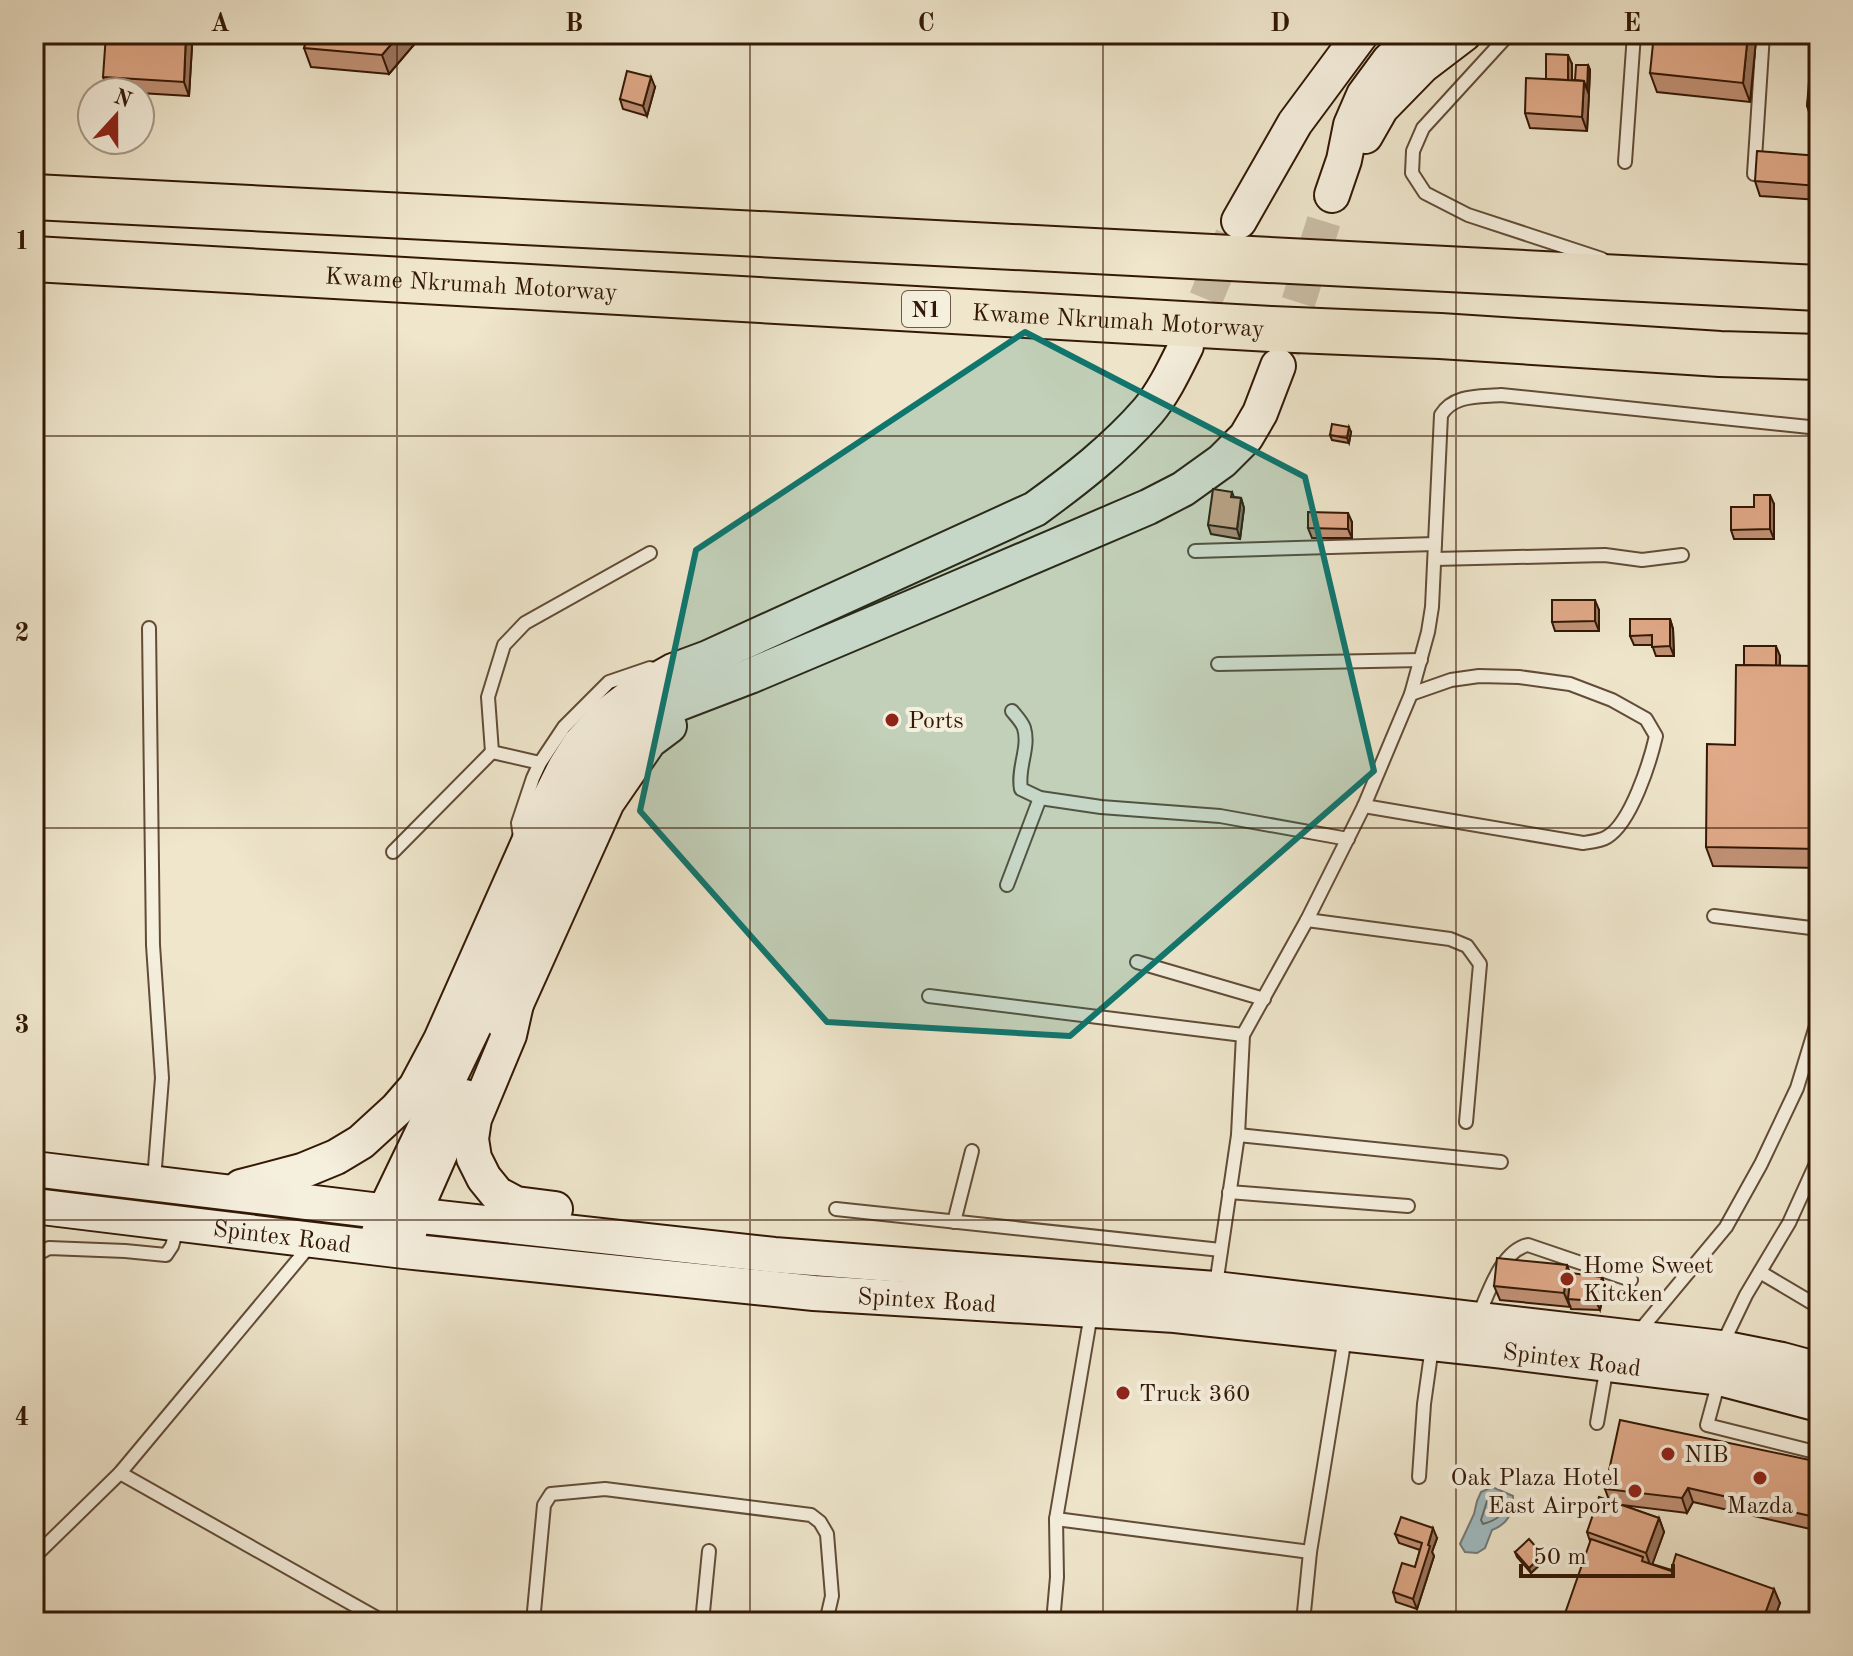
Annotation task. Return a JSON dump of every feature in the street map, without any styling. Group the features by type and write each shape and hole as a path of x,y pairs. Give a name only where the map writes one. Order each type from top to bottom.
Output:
{"highway":[{"path":"34,197 1819,288"},
{"name":"Kwame Nkrumah Motorway","path":"34,259 1819,357"},
{"path":"1321,332 1356,344 1444,359 1615,372 1694,374 1819,386"}],"main road":[{"path":"1239,221 1295,123 1361,34"},
{"path":"1332,195 1344,160 1351,125 1364,95 1389,61 1418,34"},
{"path":"1344,160 1365,137 1381,108 1422,66 1464,34"},
{"path":"225,1191 302,1171 336,1157 361,1142 416,1087 441,1040 565,768 580,744 607,715 641,689 673,671 708,658 1035,509 1107,452 1149,409 1186,346"},
{"path":"390,1250 399,1213 496,980 572,810 588,779 611,750 637,727 677,704 862,629 1148,507 1183,489 1222,461 1246,437 1260,413 1278,366"},
{"path":"809,612 862,629"},
{"path":"713,691 649,741 607,802 516,1004 509,1035 474,1119 471,1139 474,1158 497,1194 516,1204 869,1247 958,1269"},
{"path":"399,1213 496,1029 516,1004"},
{"name":"Spintex Road","path":"34,1169 774,1255 1215,1289 1634,1337 1720,1363 1819,1404"},
{"name":"Spintex Road","path":"34,1206 390,1250 814,1293 1175,1315 1608,1363 1782,1360 1819,1370"}],"lane":[{"path":"1509,34 1423,128 1413,151 1412,173 1425,193 1468,215 1614,262"},
{"path":"1625,162 1634,34"},
{"path":"1754,174 1763,34"},
{"path":"1629,267 1674,281"},
{"path":"1215,1289 1238,1135 1243,1035 1307,920 1364,806 1411,694 1421,660 1432,607 1441,415 1446,406 1458,399 1501,395 1819,428"},
{"path":"1195,551 1435,544"},
{"path":"393,852 492,752 488,697 504,645 525,623 650,553"},
{"path":"1435,559 1605,555 1642,560 1682,555"},
{"path":"149,628 153,945 162,1078 154,1183"},
{"path":"1218,664 1421,660"},
{"path":"522,858 518,823 540,763 564,727 609,682 648,668 673,671"},
{"path":"1364,806 1583,843 1606,839 1621,824 1651,756 1656,736 1646,719 1612,700 1570,684 1519,677 1479,676 1451,680 1411,694"},
{"path":"1012,711 1024,726 1025,744 1019,778 1021,789 1040,798 1101,807 1220,816 1348,839"},
{"path":"492,752 540,763"},
{"path":"1007,885 1040,798"},
{"path":"1714,916 1819,929"},
{"path":"1307,920 1450,939 1467,946 1480,964 1466,1122"},
{"path":"1137,962 1264,999"},
{"path":"929,996 1243,1035"},
{"path":"1634,1337 1726,1227 1761,1164 1797,1088 1819,1016"},
{"path":"1238,1135 1501,1162"},
{"path":"954,1222 972,1151"},
{"path":"1819,1157 1789,1223 1746,1295 1720,1363 1707,1425 1819,1453"},
{"path":"1229,1192 1408,1206"},
{"path":"836,1209 1221,1250"},
{"path":"34,1256 49,1248 166,1255 178,1225"},
{"path":"34,1557 120,1473 314,1241"},
{"path":"1477,1319 1502,1265 1515,1250 1528,1245 1631,1280"},
{"path":"1760,1272 1819,1307"},
{"path":"1056,1621 1056,1519 1091,1310"},
{"path":"1303,1622 1310,1552 1346,1334"},
{"path":"1419,1477 1424,1404 1433,1344"},
{"path":"1597,1423 1608,1363"},
{"path":"120,1473 384,1622"},
{"path":"533,1622 544,1505 551,1494 605,1489 811,1515 827,1534 832,1596 826,1622"},
{"path":"1056,1519 1310,1552"},
{"path":"702,1622 709,1551"}],"highlighted area":[{"path":"1025,332 1305,477 1374,771 1070,1036 827,1022 640,811 696,550"}],"water":[{"path":"1492,1487 1513,1496 1511,1513 1502,1525 1492,1530 1485,1548 1477,1553 1465,1552 1460,1544 1477,1501 1481,1492"}],"building":[{"path":"106,34 186,34 184,82 156,80 156,76 103,76"},
{"path":"309,34 400,34 382,55 304,48"},
{"path":"1654,34 1748,34 1743,83 1650,73"},
{"path":"1813,34 1819,34 1819,108 1807,106"},
{"path":"1546,54 1568,55 1568,80 1546,79"},
{"path":"1576,65 1588,65 1587,89 1584,81 1575,80"},
{"path":"627,71 651,77 643,106 620,99"},
{"path":"1526,78 1584,81 1582,117 1525,113"},
{"path":"1819,118 1819,156 1816,156"},
{"path":"1757,151 1819,156 1818,186 1755,181"},
{"path":"1332,424 1349,427 1347,438 1330,435"},
{"path":"1213,489 1232,492 1231,497 1241,498 1237,529 1208,525"},
{"path":"1754,495 1770,495 1770,529 1731,530 1731,507 1754,507"},
{"path":"1308,512 1348,513 1348,529 1308,528"},
{"path":"1552,600 1595,600 1595,621 1552,622"},
{"path":"1630,619 1670,619 1670,646 1652,647 1652,635 1630,636"},
{"path":"1744,646 1776,646 1776,666 1744,665"},
{"path":"1736,665 1819,666 1819,849 1706,847 1707,744 1735,745"},
{"path":"1497,1258 1567,1265 1564,1293 1494,1286"},
{"path":"1571,1273 1602,1277 1596,1301 1568,1299"},
{"name":"Oak Plaza Hotel East Airport","path":"1620,1420 1819,1462 1819,1518 1688,1488 1682,1498 1605,1489"},
{"path":"1599,1497 1659,1518 1646,1553 1587,1532"},
{"path":"1401,1517 1433,1528 1413,1599 1393,1592 1402,1563 1415,1567 1422,1543 1395,1534"},
{"path":"1529,1539 1543,1555 1529,1568 1515,1552"},
{"path":"1591,1539 1643,1557 1642,1561 1671,1571 1676,1554 1774,1589 1762,1622 1562,1622"}],"tunnel":[{"path":"1283,351 1332,195"},
{"path":"1186,346 1232,236"}],"place":[{"name":"Ports","path":"892,720"},
{"name":"Home Sweet Kitcken","path":"1567,1279"},
{"name":"Truck 360","path":"1123,1393"},
{"name":"NIB","path":"1668,1454"},
{"name":"Mazda","path":"1760,1478"},
{"name":"Oak Plaza Hotel East Airport","path":"1635,1491"}]}
